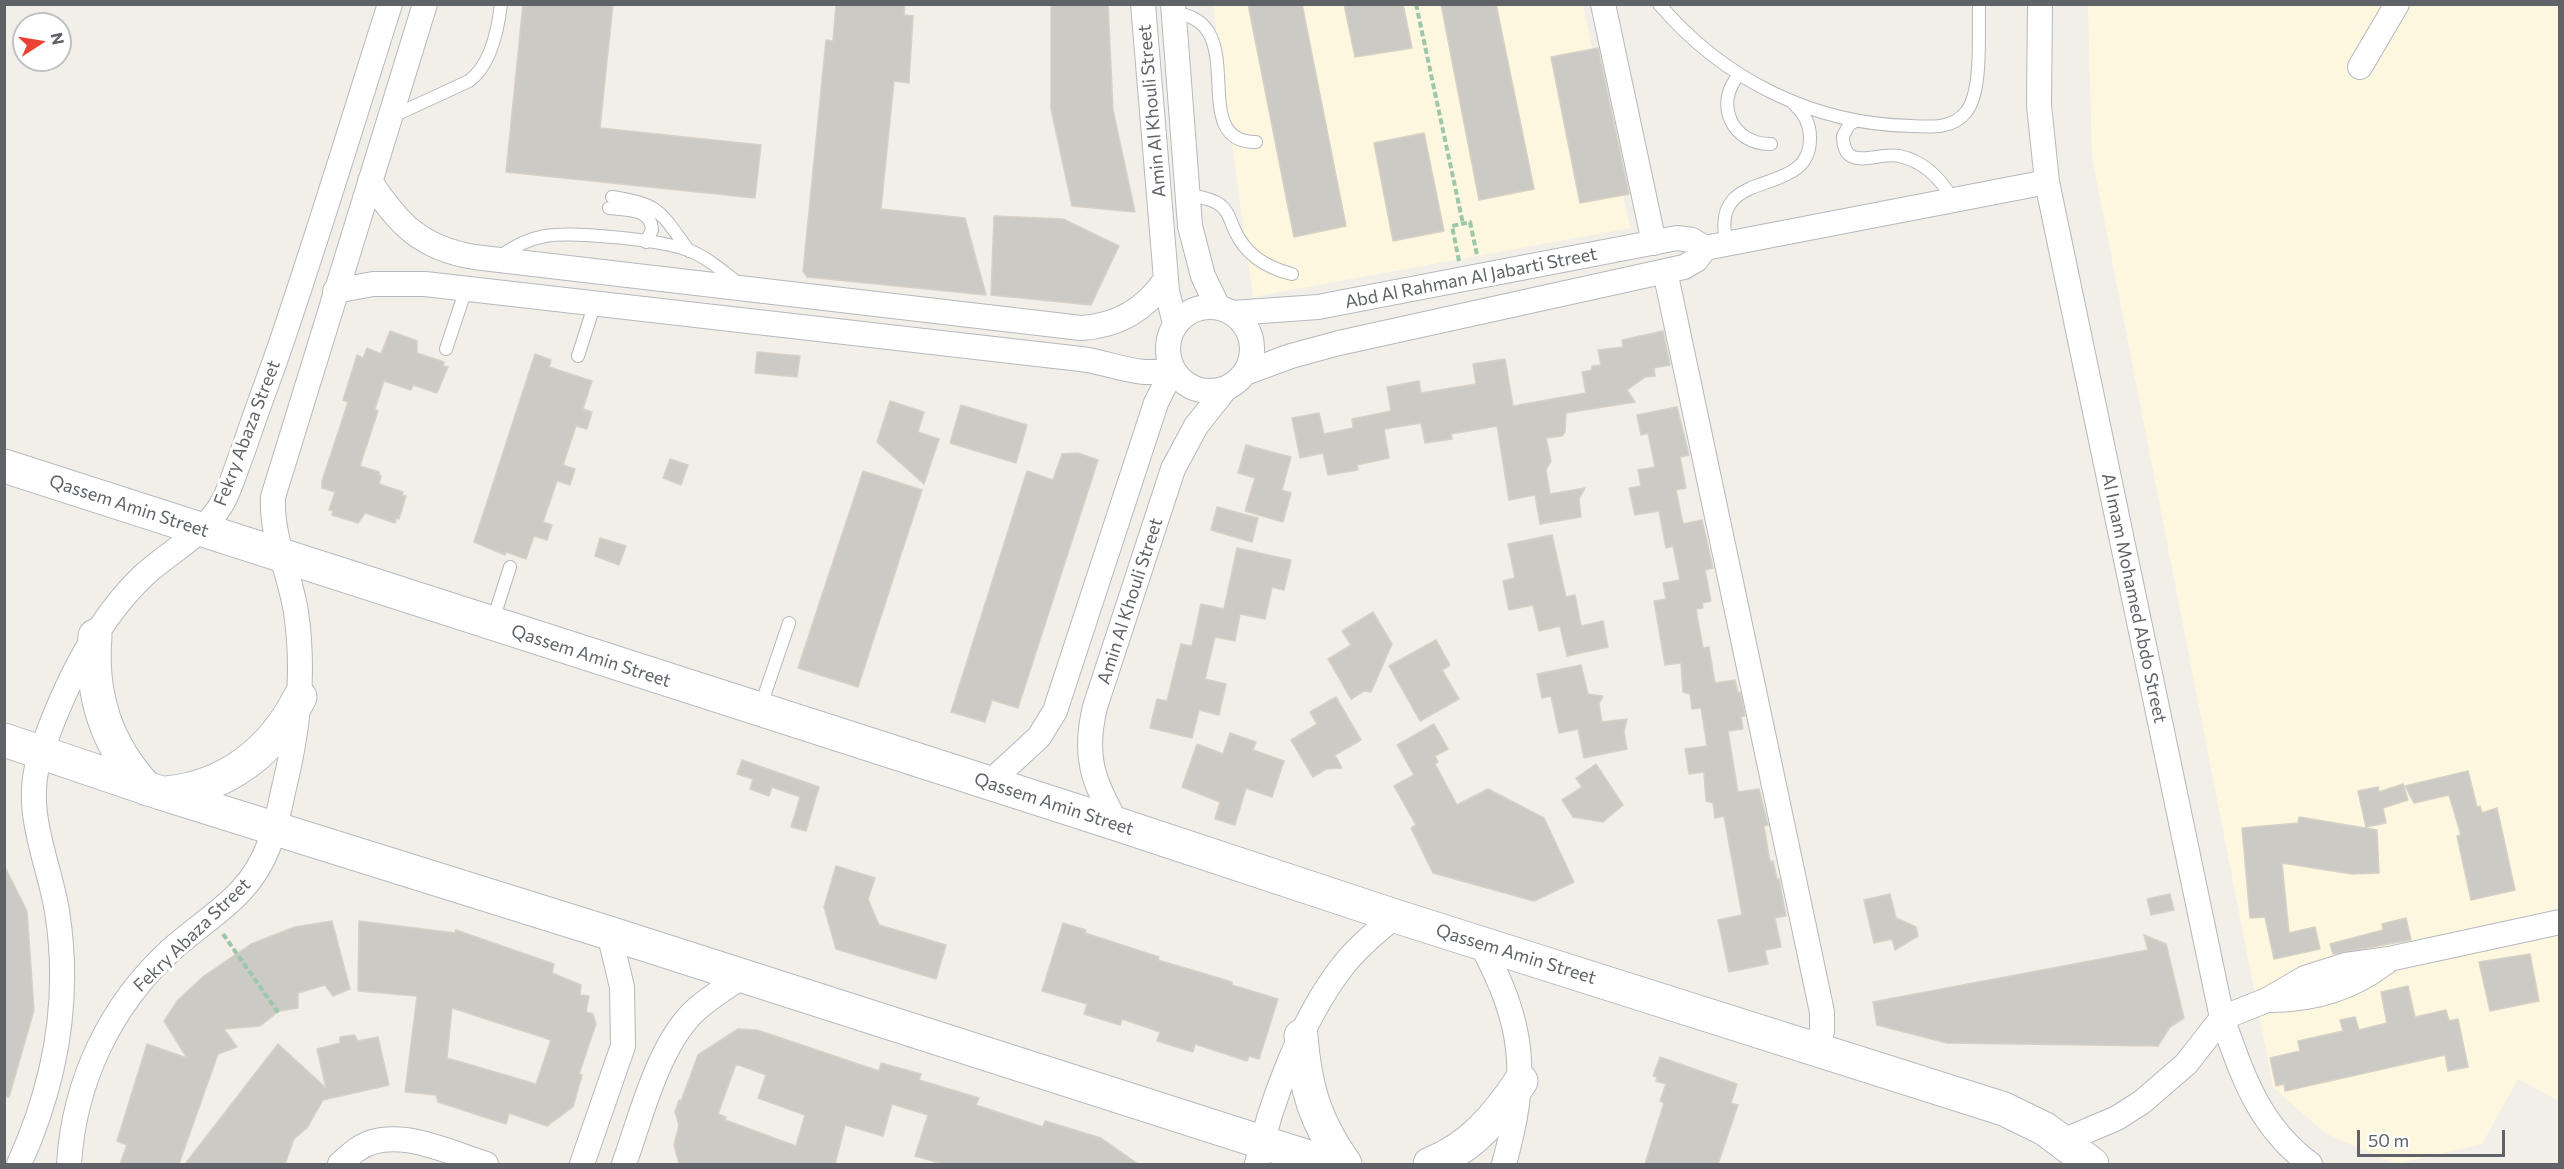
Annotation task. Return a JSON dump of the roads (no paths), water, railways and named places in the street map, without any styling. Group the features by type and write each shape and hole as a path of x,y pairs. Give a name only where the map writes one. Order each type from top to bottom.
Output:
{"main road":[{"name":"Qassem Amin Street","path":"4,466 1117,824 1395,916 2004,1109 2025,1118 2063,1141 2092,1164"},
{"path":"94,636 94,678 102,718 121,756 154,791"},
{"path":"154,791 196,788 244,765 271,742 300,697"},
{"path":"4,741 154,791 743,976 1259,1154 1330,1164"},
{"path":"1301,1036 1304,1072 1313,1108 1329,1141 1345,1164"},
{"path":"1430,1164 1445,1158 1475,1138 1501,1112 1521,1081"}],"street":[{"name":"Fekry Abaza Street","path":"19,1164 35,1126 51,1074 61,1010 62,977 57,912 34,817 33,785 41,753 75,670 94,636 114,608 142,577 174,549 202,530 225,499 303,279 390,4"},
{"name":"Fekry Abaza Street","path":"69,1164 74,1120 80,1096 97,1049 109,1027 137,985 154,966 240,894 261,863 274,828 292,753 300,697 300,669 296,612 273,520 274,490 425,4"},
{"name":"Amin Al Khouli Street","path":"1143,4 1166,279 1175,324"},
{"path":"1603,4 1654,243"},
{"name":"Al Imam Mohamed Abdo Street","path":"2040,4 2039,105 2047,182 2222,1017 2256,1105 2279,1137 2310,1164"},
{"path":"2360,67 2397,4"},
{"name":"Amin Al Khouli Street","path":"1173,9 1190,226 1198,260 1226,310"},
{"path":"370,181 401,223 427,243 458,254 496,260 1081,328 1107,325 1130,315 1150,299 1166,279"},
{"name":"Abd Al Rahman Al Jabarti Street","path":"1245,373 1291,356 1339,343 1665,271 1690,264 1716,246 2047,182"},
{"name":"Abd Al Rahman Al Jabarti Street","path":"1226,310 1318,307 1654,243 1685,239 1716,246"},
{"path":"1665,271 1822,1012 1822,1031 1816,1049"},
{"path":"335,291 373,284 407,283 1081,359 1144,373 1155,373 1172,368"},
{"path":"1194,309 1226,310 1241,319 1251,336 1252,355 1245,373 1226,388 1206,391 1196,389 1187,384 1172,368 1167,349 1175,324 1194,309"},
{"name":"Amin Al Khouli Street","path":"989,783 1039,737 1055,711 1156,403 1172,368"},
{"name":"Amin Al Khouli Street","path":"1117,824 1099,793 1090,765 1089,736 1095,707 1173,469 1196,426 1226,388"},
{"path":"1259,1154 1301,1036 1318,1001 1340,970 1366,941 1395,916"},
{"path":"2063,1141 2108,1122 2142,1102 2186,1064 2222,1017 2266,1000 2291,985 2321,983 2346,965 2389,959 2559,922"},
{"path":"582,1164 623,1046 622,987 609,933"},
{"path":"1480,942 1498,974 1510,1008 1518,1044 1521,1081 1514,1128 1504,1164"},
{"path":"624,1164 666,1050 679,1028 697,1008 743,976"},
{"path":"340,1164 359,1148 385,1140 408,1139 486,1164"}],"lane":[{"path":"390,117 469,81 479,72 488,54 501,4"},
{"path":"1659,4 1698,45 1739,75 1791,102 1855,121 1897,126 1939,126 1964,115 1973,99 1976,79 1979,4"},
{"path":"1173,9 1189,16 1209,30 1215,45 1221,111 1225,126 1235,137 1257,142"},
{"path":"1739,75 1727,97 1730,121 1740,135 1747,139 1771,144"},
{"path":"1716,246 1726,211 1736,195 1753,185 1792,173 1799,167 1808,151 1810,142 1808,123 1791,102"},
{"path":"1855,121 1845,130 1843,136 1845,149 1849,154 1861,159 1895,155 1908,158 1934,175 1953,200"},
{"path":"1188,194 1221,205 1249,252 1269,266 1292,274"},
{"path":"646,242 652,230 648,217 610,203 644,202 656,209 689,250"},
{"path":"496,260 524,243 552,235 646,242 689,250 714,264 747,290"},
{"path":"446,349 466,289"},
{"path":"578,356 595,303"},
{"path":"492,624 510,567"},
{"path":"760,710 789,623"}]}
